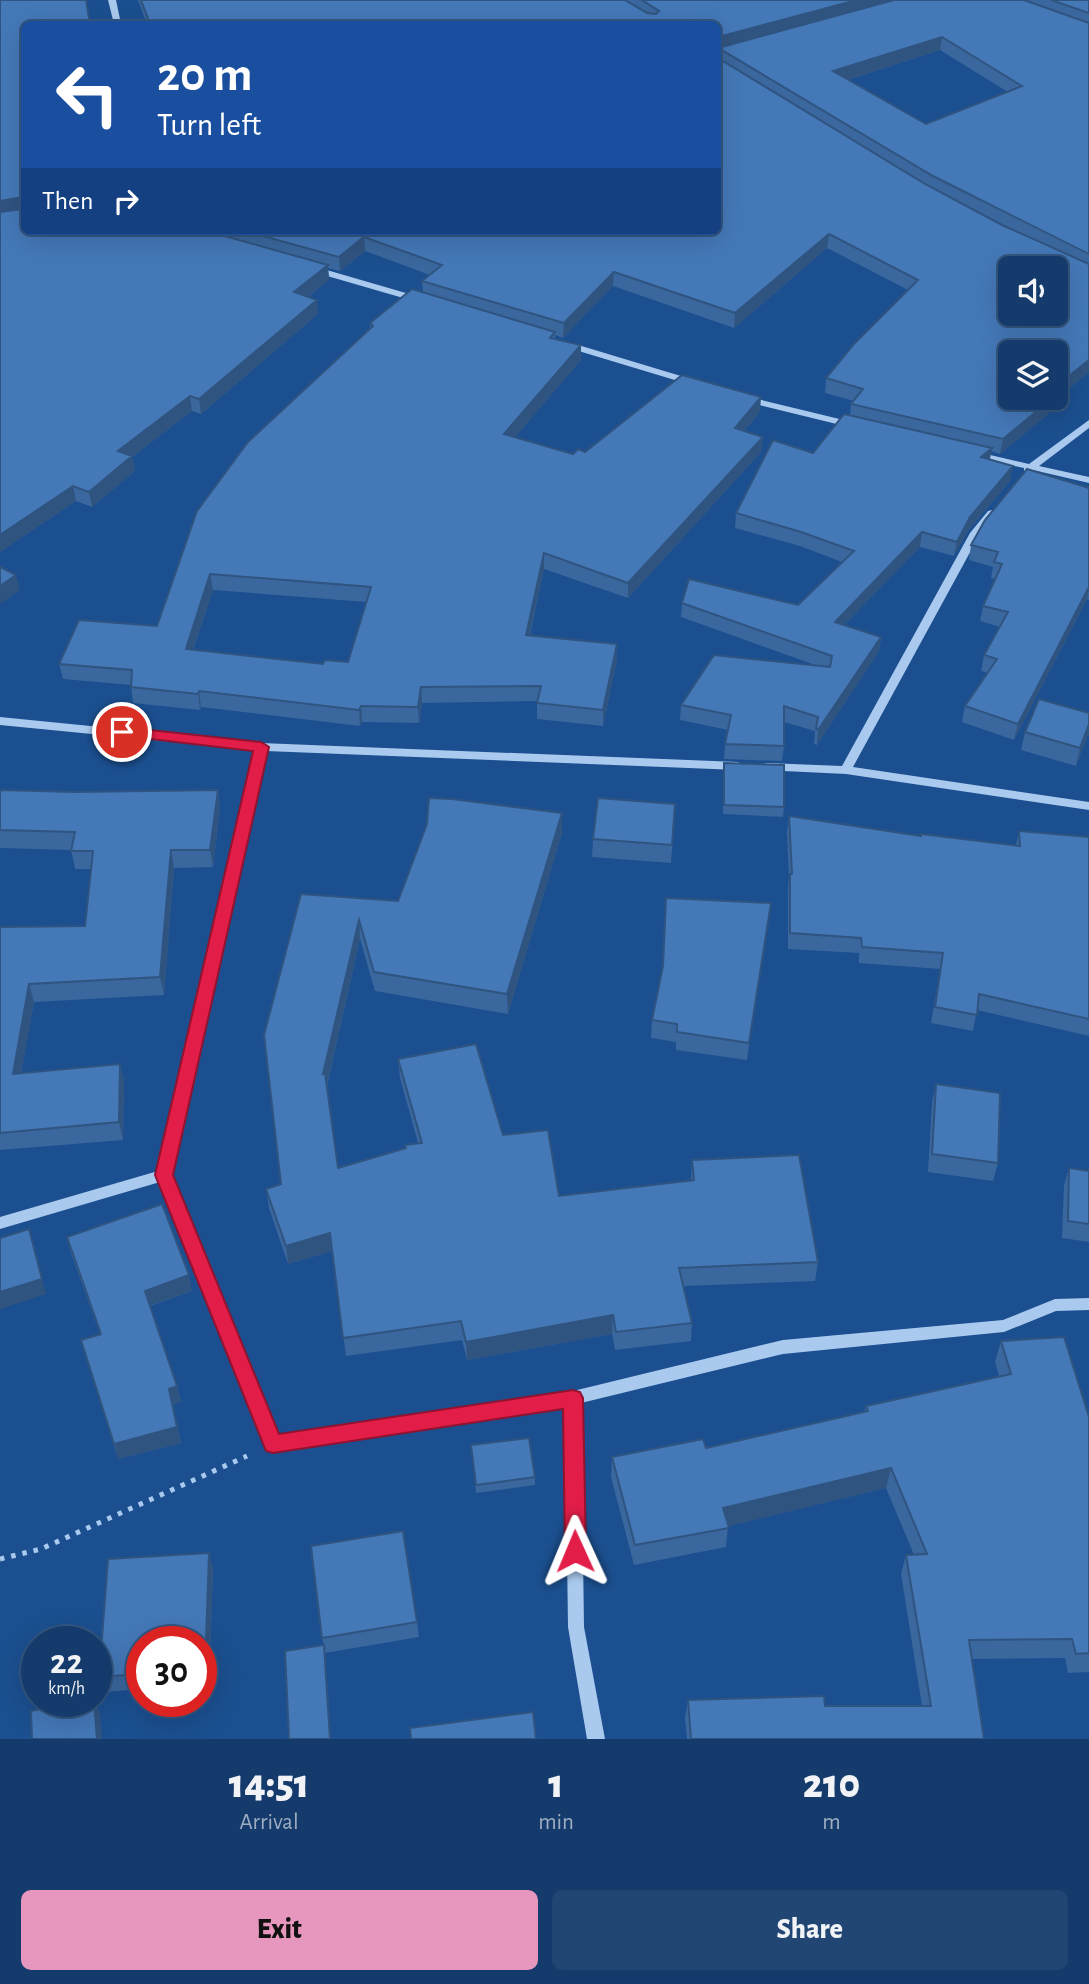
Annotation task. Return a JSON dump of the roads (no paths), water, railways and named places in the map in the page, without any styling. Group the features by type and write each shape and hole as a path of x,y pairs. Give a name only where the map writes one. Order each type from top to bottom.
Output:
{"street":[{"path":"111,0 117,21"},
{"path":"299,265 428,302"},
{"path":"553,340 695,383"},
{"path":"734,395 868,429"},
{"path":"1026,472 1089,422"},
{"path":"963,451 1026,472 1089,480"},
{"path":"846,770 975,533 999,505"},
{"path":"0,721 261,747 846,770 1089,806"},
{"path":"261,747 164,1175 273,1444 573,1398 783,1347 1004,1326 1055,1305 1089,1304"},
{"path":"0,1223 164,1175"},
{"path":"573,1398 576,1627 596,1739"}]}
